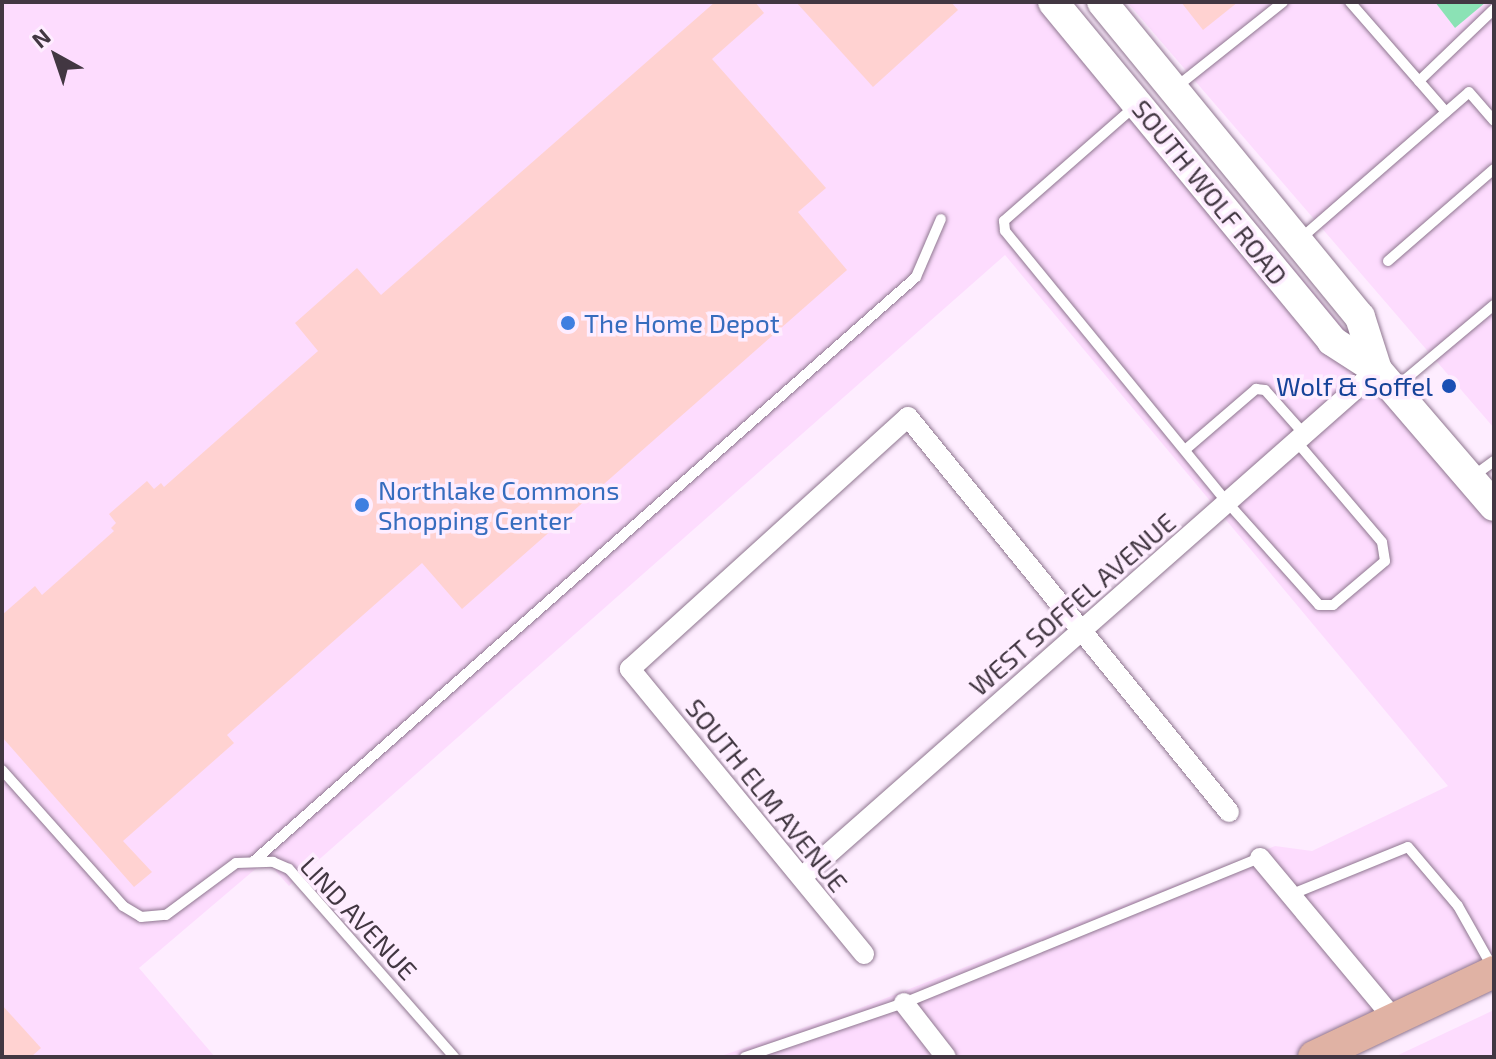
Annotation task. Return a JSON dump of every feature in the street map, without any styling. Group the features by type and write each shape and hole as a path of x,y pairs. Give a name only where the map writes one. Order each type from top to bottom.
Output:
{"main road":[{"name":"SOUTH WOLF ROAD","path":"1053,2 1332,341 1385,379 1482,470 1494,506"},
{"name":"SOUTH WOLF ROAD","path":"1102,2 1360,317 1385,379"},
{"path":"1314,1057 1396,1021 1494,971"}],"street":[{"name":"WEST SOFFEL AVENUE","path":"802,877 1300,437 1385,379"},
{"name":"SOUTH ELM AVENUE","path":"864,954 630,669 908,417 1083,628"},
{"path":"1083,628 1229,812"},
{"path":"1260,858 1396,1021"},
{"path":"904,1003 946,1057"}],"lane":[{"path":"1173,89 1283,2"},
{"path":"1350,2 1446,112"},
{"path":"1419,81 1494,9"},
{"path":"1297,241 1469,92 1494,121"},
{"path":"1137,104 1004,221 1005,231 1227,502 1319,605 1333,605 1385,561 1382,542 1265,390 1256,389 1185,450"},
{"path":"1388,261 1494,169"},
{"path":"2,770 123,906 141,917 166,915 224,868 255,860 916,277 941,219"},
{"path":"1385,379 1494,305"},
{"path":"1290,895 1408,847 1458,906 1494,971"},
{"path":"745,1057 904,1003 1260,858"},
{"name":"LIND AVENUE","path":"255,860 273,862 303,881 454,1057"}],"shaded area":[{"name":"Northlake Commons Shopping Center","path":"2,2 1069,2 1494,506 1494,972 1314,1057 718,1057 858,1009 1275,846 1312,851 1448,786 1005,255 289,886 266,860 139,968 215,1057 2,1057"},
{"path":"1127,2 1435,2 1455,28 1486,2 1494,2 1494,428"},
{"path":"1494,1010 1494,1057 1394,1057"}],"green space":[{"path":"1435,2 1486,2 1455,28"}],"building":[{"path":"715,2 755,2 764,13 712,59 826,188 798,212 847,270 462,609 422,563 227,735 234,743 123,841 152,872 134,887 2,737 2,615 35,586 42,595 114,531 111,528 116,523 109,514 147,481 154,489 161,483 164,487 318,351 295,323 357,268 381,295"},
{"path":"796,2 951,2 958,10 873,87"},
{"path":"1181,2 1238,2 1203,30"},
{"path":"2,1005 41,1048 31,1057 2,1057"}],"place":[{"name":"The Home Depot","path":"568,323"},
{"name":"Wolf & Soffel","path":"1449,386"},
{"name":"Northlake Commons Shopping Center","path":"362,505"}]}
